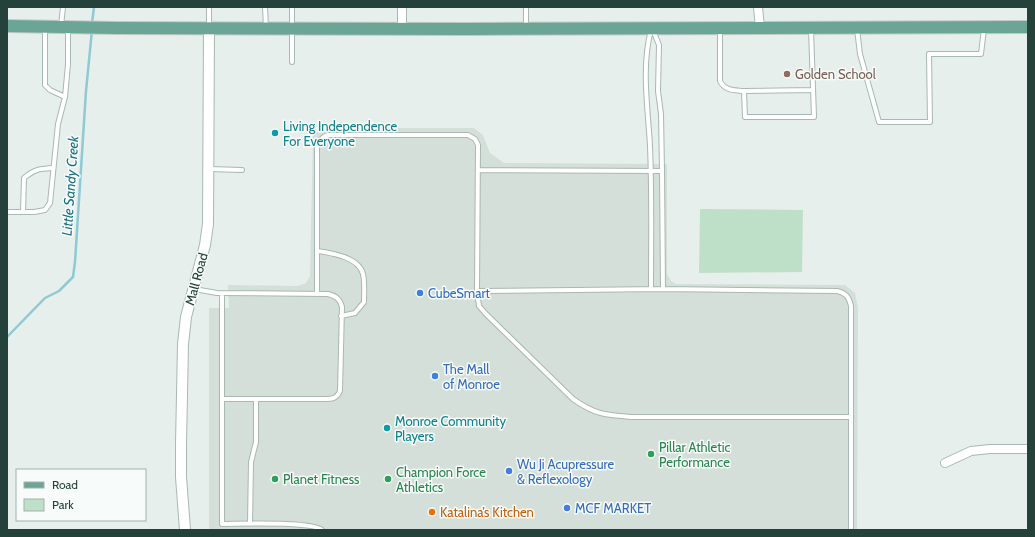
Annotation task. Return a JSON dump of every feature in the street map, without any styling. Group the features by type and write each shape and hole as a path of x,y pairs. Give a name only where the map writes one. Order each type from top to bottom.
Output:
{"main road":[{"path":"7,26 117,28 526,29 1028,28"}],"street":[{"path":"402,7 402,28"},
{"path":"758,7 760,28"},
{"name":"Mall Road","path":"185,530 182,477 182,360 186,317 205,245 208,224 209,28"},
{"path":"945,463 971,451 990,449 1028,449"}],"lane":[{"path":"7,212 34,212 45,210 50,203 58,124 65,97 68,64 62,7"},
{"path":"209,7 209,28"},
{"path":"264,7 266,28"},
{"path":"292,7 292,62"},
{"path":"526,7 526,29"},
{"path":"45,26 45,85 50,90 65,97"},
{"path":"651,289 650,170 646,88 647,45 652,28"},
{"path":"652,28 659,45 658,91 661,114 663,289"},
{"path":"720,28 720,81 727,89 744,91 813,90"},
{"path":"744,91 745,117 814,117 811,28"},
{"path":"857,28 860,54 880,122 930,122 928,54 981,54 984,28"},
{"path":"318,294 317,148 320,140 325,136 468,135 475,139 478,145 477,291 479,306 565,393 599,414 632,417 850,417"},
{"path":"23,212 24,178 38,169 53,168"},
{"path":"209,169 242,170"},
{"path":"478,170 662,171"},
{"path":"318,250 345,257 354,262 363,272 364,302 355,313 341,316"},
{"path":"194,289 222,293 328,294 338,298 342,307 340,391 336,398 223,399"},
{"path":"477,291 663,289 837,291 843,293 850,300 851,306 850,530"},
{"path":"222,293 222,524 269,523 315,526 322,530"},
{"path":"250,524 251,462 256,442 256,399"}],"shaded area":[{"path":"321,128 474,128 483,135 490,153 504,163 667,164 667,274 671,281 676,284 845,285 855,293 858,308 857,530 209,530 209,308 229,308 228,285 298,286 306,283 310,276 313,135"}],"green space":[{"path":"700,209 803,210 802,272 699,273"}],"waterway":[{"name":"Little Sandy Creek","path":"92,23 94,7"},
{"name":"Little Sandy Creek","path":"7,337 45,298 59,291 73,277 86,91 92,30"}],"place":[{"name":"Golden School","path":"787,74"},
{"name":"Living Independence For Everyone","path":"275,133"},
{"name":"CubeSmart","path":"420,293"},
{"name":"The Mall of Monroe","path":"435,376"},
{"name":"Monroe Community Players","path":"387,428"},
{"name":"Pillar Athletic Performance","path":"651,454"},
{"name":"Wu Ji Acupressure & Reflexology","path":"509,471"},
{"name":"Planet Fitness","path":"275,479"},
{"name":"Champion Force Athletics","path":"388,479"},
{"name":"MCF MARKET","path":"567,508"},
{"name":"Katalina’s Kitchen","path":"432,512"}]}
